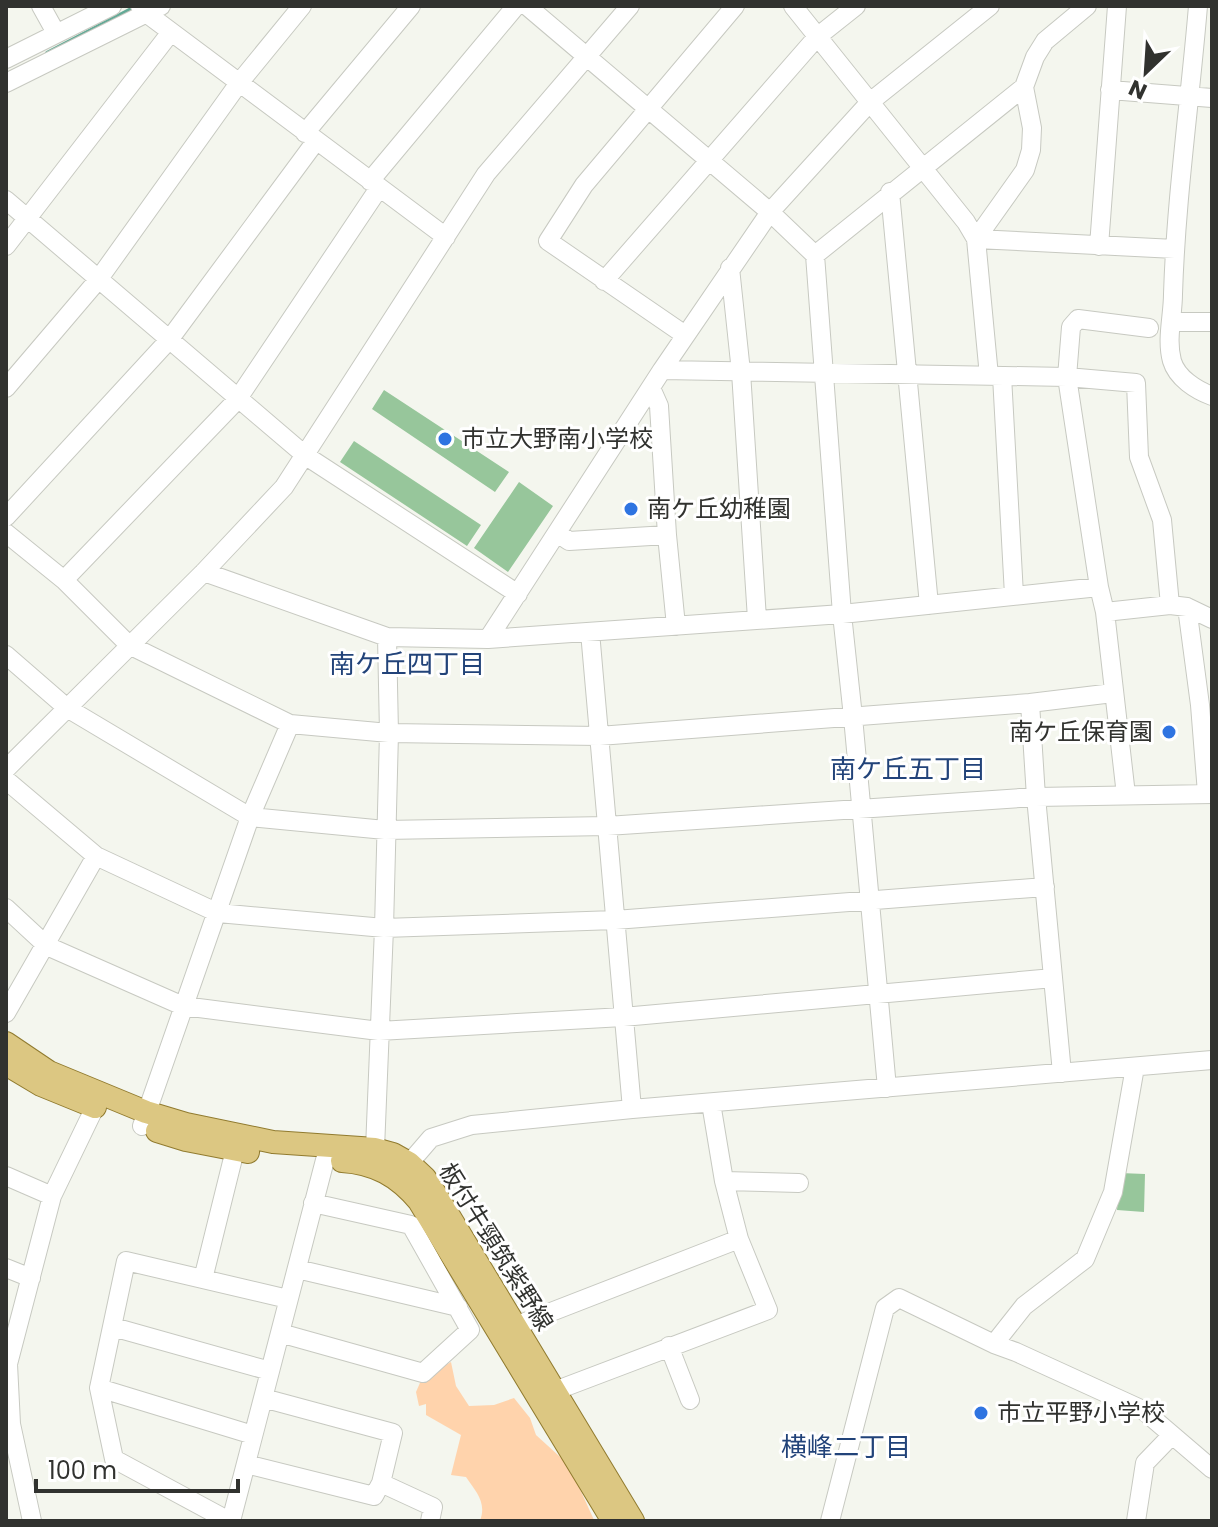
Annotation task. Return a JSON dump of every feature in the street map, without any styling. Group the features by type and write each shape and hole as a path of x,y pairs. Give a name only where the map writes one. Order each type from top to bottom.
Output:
{"main road":[{"name":"板付牛頸筑紫野線","path":"6,1043 97,1099 144,1119 186,1124 236,1143 325,1160 393,1154 484,1305 633,1521"},
{"name":"板付牛頸筑紫野線","path":"6,1064 41,1085 97,1099"},
{"name":"板付牛頸筑紫野線","path":"236,1143 273,1142 373,1157"},
{"name":"板付牛頸筑紫野線","path":"403,1170 425,1178 515,1326 546,1395 613,1521"}],"street":[{"path":"41,6 56,33"},
{"path":"6,59 112,6"},
{"path":"6,388 98,280 239,83 302,6"},
{"path":"6,517 169,340 311,137 411,6"},
{"path":"64,580 237,400 375,184 516,6"},
{"path":"527,6 770,212 815,255 842,614 887,1088"},
{"path":"6,769 262,512 306,456 486,174 630,6"},
{"path":"685,335 548,241 584,185 735,6"},
{"path":"793,6 976,239 995,376 1014,595"},
{"path":"604,281 817,37 856,6"},
{"path":"488,639 685,335 770,212 870,102 990,6"},
{"path":"815,255 1024,87 1035,57 1045,41 1087,6"},
{"path":"1099,246 1117,6"},
{"path":"1198,6 1169,345 1173,365 1182,377 1198,390 1212,396"},
{"path":"6,83 149,8 171,32 446,237"},
{"path":"6,246 171,32"},
{"path":"976,239 1025,170 1031,150 1032,128 1024,87"},
{"path":"1110,90 1212,98"},
{"path":"890,192 929,605"},
{"path":"6,200 306,456 518,594"},
{"path":"976,239 1175,249"},
{"path":"730,268 741,372 757,619"},
{"path":"1126,795 1105,612 1067,377 1071,327 1078,319 1149,328"},
{"path":"1172,322 1212,322"},
{"path":"6,655 67,708 250,817 385,830 607,826 1036,797 1210,794 1206,706 1179,606 1162,520 1139,457 1136,383 1067,377 662,370"},
{"path":"651,388 659,406 676,626"},
{"path":"6,533 64,580 129,645 290,724 389,733 599,736 1030,703 1113,693"},
{"path":"557,533 569,541 667,535"},
{"path":"204,572 387,637 488,639 842,614 1099,587"},
{"path":"1105,612 1179,606 1212,619"},
{"path":"590,632 632,1109"},
{"path":"373,1157 384,928 389,733 387,637"},
{"path":"1030,703 1062,1073"},
{"path":"144,1119 250,817 290,724"},
{"path":"6,780 96,856 218,913 384,928 615,920 1045,887"},
{"path":"6,1013 96,856"},
{"path":"6,908 47,946 183,1006 379,1031 623,1017 1053,978"},
{"path":"403,1170 431,1138 472,1125 1212,1060"},
{"path":"994,1344 1024,1306 1085,1259 1113,1192 1135,1067"},
{"path":"32,1521 9,1425 7,1363 52,1196 97,1099"},
{"path":"546,1395 768,1310 739,1239 724,1181 711,1103"},
{"path":"203,1279 236,1143"},
{"path":"288,1299 126,1261 99,1388 114,1459 230,1521 325,1160"},
{"path":"6,1176 52,1196"},
{"path":"724,1181 799,1183"},
{"path":"280,1333 423,1373 470,1330 411,1225 313,1203"},
{"path":"515,1326 739,1239"},
{"path":"6,1268 31,1278"},
{"path":"297,1269 458,1307"},
{"path":"830,1521 885,1308 899,1298 1143,1410 1212,1469"},
{"path":"113,1327 270,1371"},
{"path":"669,1346 690,1400"},
{"path":"99,1388 253,1435"},
{"path":"246,1464 374,1496 381,1483 393,1433 263,1398"},
{"path":"1136,1521 1145,1463 1172,1435"},
{"path":"381,1483 433,1507 430,1521"}],"shaded area":[{"path":"429,1362 439,1369 451,1362 456,1386 469,1406 494,1405 514,1398 530,1418 536,1435 569,1465 594,1520 480,1521 482,1508 477,1493 466,1477 451,1475 461,1435 426,1415 426,1404 419,1406 416,1392"}],"building":[{"path":"384,390 509,472 495,492 372,409"},
{"path":"354,441 481,525 467,546 340,462"},
{"path":"519,482 553,506 508,572 474,548"},
{"path":"1120,1173 1145,1174 1144,1212 1117,1210"}],"waterway":[{"path":"47,53 135,7"}],"place":[{"name":"市立大野南小学校","path":"445,439"},
{"name":"南ケ丘幼稚園","path":"631,509"},
{"name":"南ケ丘保育園","path":"1169,732"},
{"name":"市立平野小学校","path":"981,1413"}],"district":[{"name":"南ケ丘四丁目","path":"407,664"},
{"name":"南ケ丘五丁目","path":"908,769"},
{"name":"横峰二丁目","path":"846,1447"}]}
